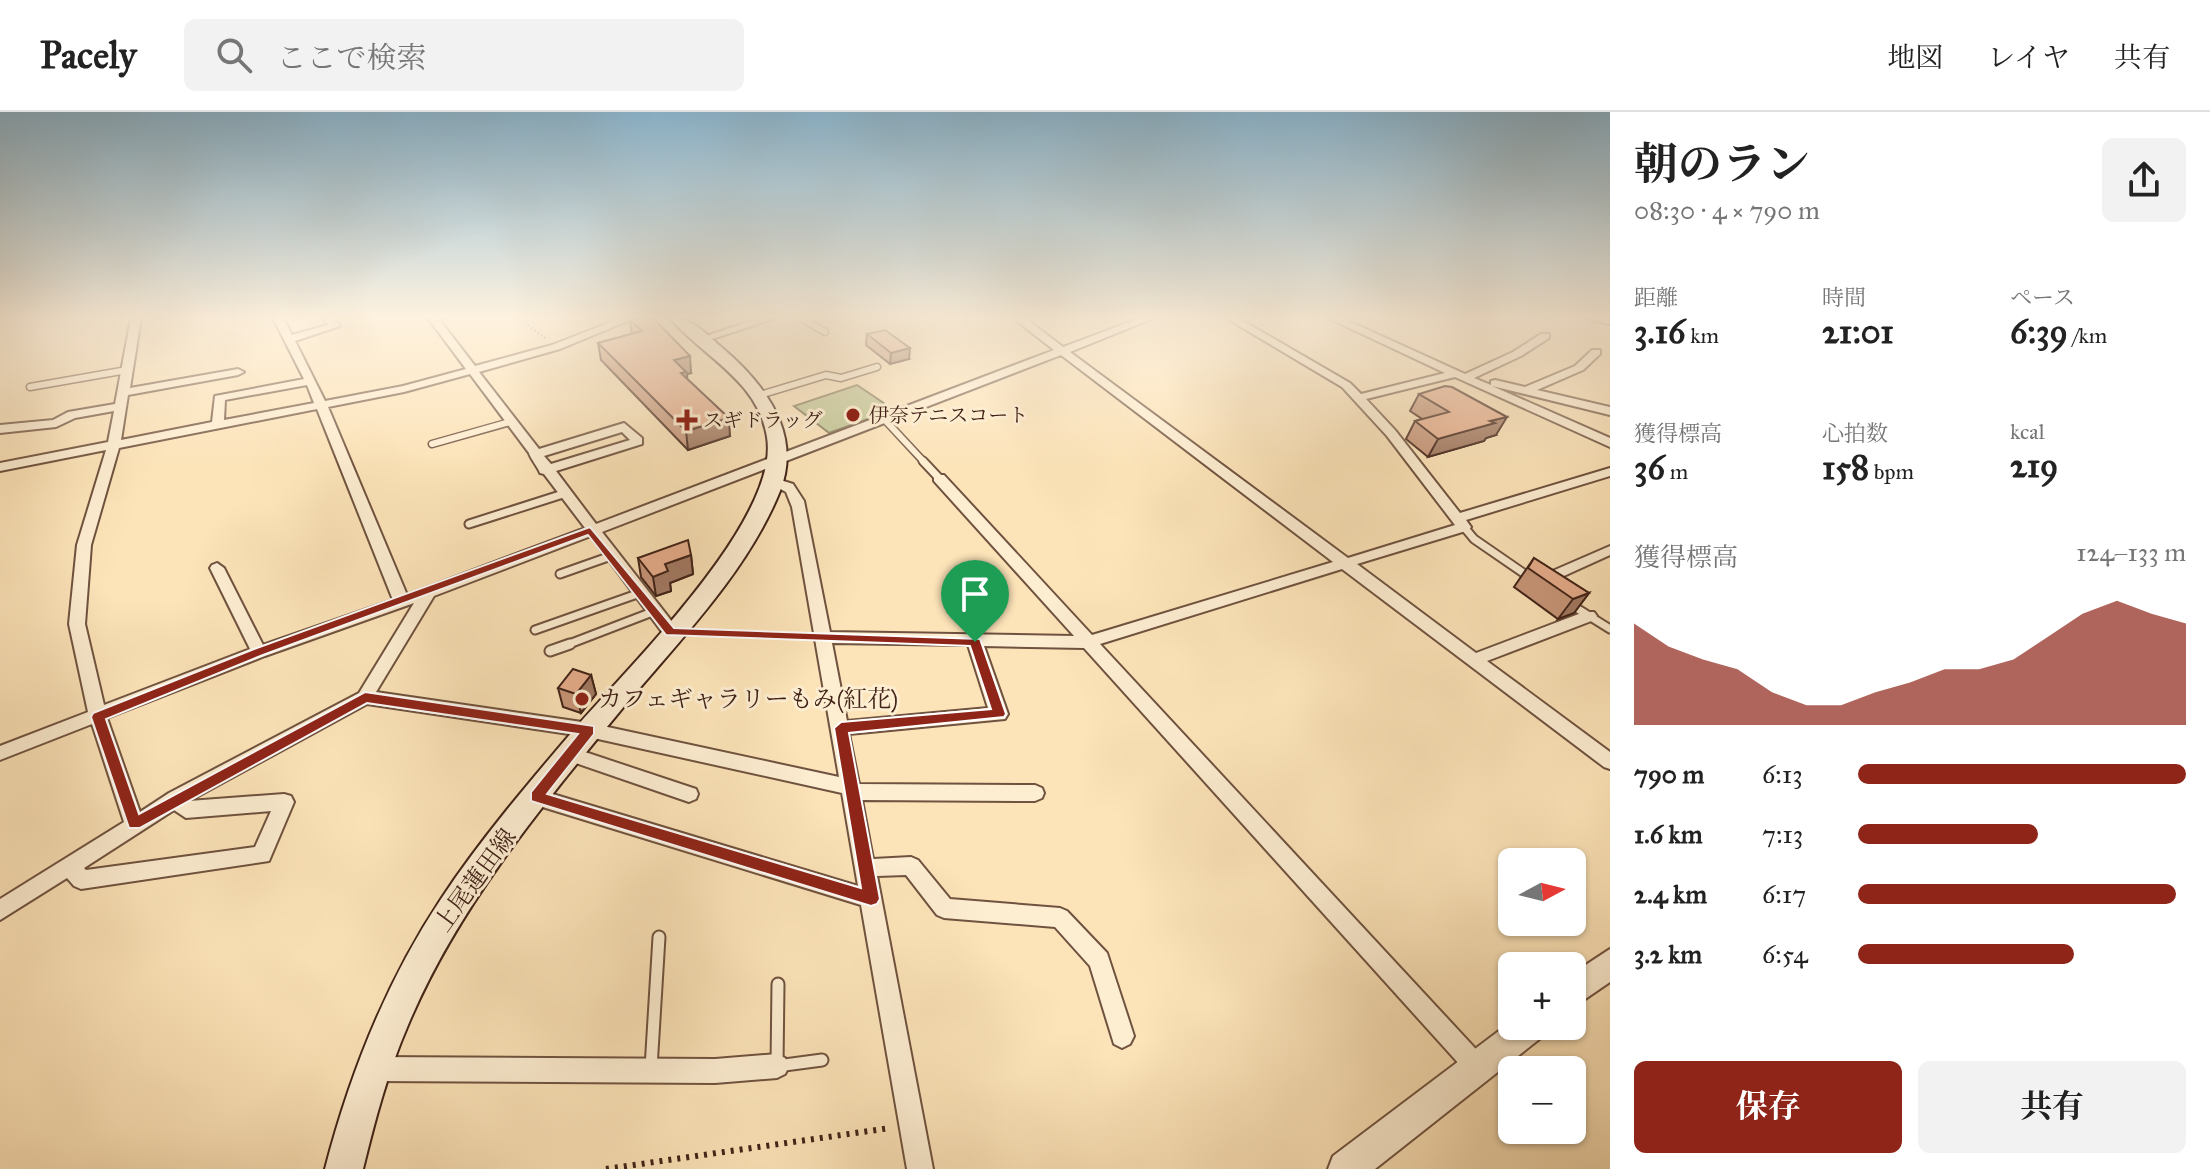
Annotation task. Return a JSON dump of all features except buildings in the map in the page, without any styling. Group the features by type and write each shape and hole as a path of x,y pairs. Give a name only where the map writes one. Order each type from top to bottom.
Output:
{"main road":[{"path":"731,367 760,395 773,420 776,470"},
{"name":"上尾蓮田線","path":"344,1169 370,1069 420,959 470,883 589,730 663,622 758,518 776,470"}],"street":[{"path":"304,367 402,602"},
{"path":"469,367 590,531 611,556 634,573 640,593 663,622"},
{"path":"0,467 320,405 485,367"},
{"path":"0,753 259,652 428,593 590,531 776,470 884,419 1024,367"},
{"path":"1085,367 1610,762"},
{"path":"1316,367 1346,385 1391,433 1461,522"},
{"path":"1442,367 1610,443"},
{"path":"1469,376 1488,367"},
{"path":"1527,390 1580,367"},
{"path":"127,370 114,445 84,545 77,624 98,717 134,824"},
{"path":"124,392 238,372"},
{"path":"1358,398 1455,373 1610,411"},
{"path":"218,425 219,398 311,381"},
{"path":"0,429 56,423 72,415 121,406"},
{"path":"534,455 624,427 638,441 545,470"},
{"path":"776,470 793,490 799,507 920,1169"},
{"path":"824,637 1087,642 1345,564 1610,472"},
{"path":"939,478 1478,1068"},
{"path":"1544,587 1610,550"},
{"path":"217,568 259,652"},
{"path":"0,910 176,799 365,697 428,593"},
{"path":"1473,660 1589,616"},
{"path":"841,728 999,714 975,642"},
{"path":"365,697 589,730 851,790 1035,793"},
{"path":"570,754 689,794"},
{"path":"536,797 871,899"},
{"path":"69,865 81,880 262,855 284,802 186,810 176,799"},
{"path":"865,868 911,866 944,908 1060,918 1099,960 1122,1036"},
{"path":"1586,982 1610,963"},
{"path":"1346,1169 1513,1040"},
{"path":"370,1069 651,1070 777,1066"}],"lane":[{"path":"760,395 826,375 841,378 876,367"},
{"path":"30,387 127,370"},
{"path":"884,419 939,478"},
{"path":"432,444 510,422"},
{"path":"469,524 563,494"},
{"path":"1461,522 1474,539 1544,587"},
{"path":"560,574 611,556"},
{"path":"535,630 640,593"},
{"path":"1563,599 1610,629"},
{"path":"550,651 663,622"},
{"path":"651,1070 659,937"},
{"path":"778,984 777,1066 822,1060"}],"path":[{"path":"663,622 824,637"},
{"path":"606,1169 850,1132 913,1126"}],"green space":[{"path":"857,385 894,410 829,433 794,406"}],"place":[{"name":"伊奈テニスコート","path":"853,415"},
{"name":"スギドラッグ","path":"687,420"},
{"name":"カフェギャラリーもみ(紅花)","path":"582,699"}],"route":[{"path":"590,531 671,632 975,642 999,714 841,728 871,899 536,797 589,730 365,697 134,824 98,717 259,652 428,593 590,531"}]}
